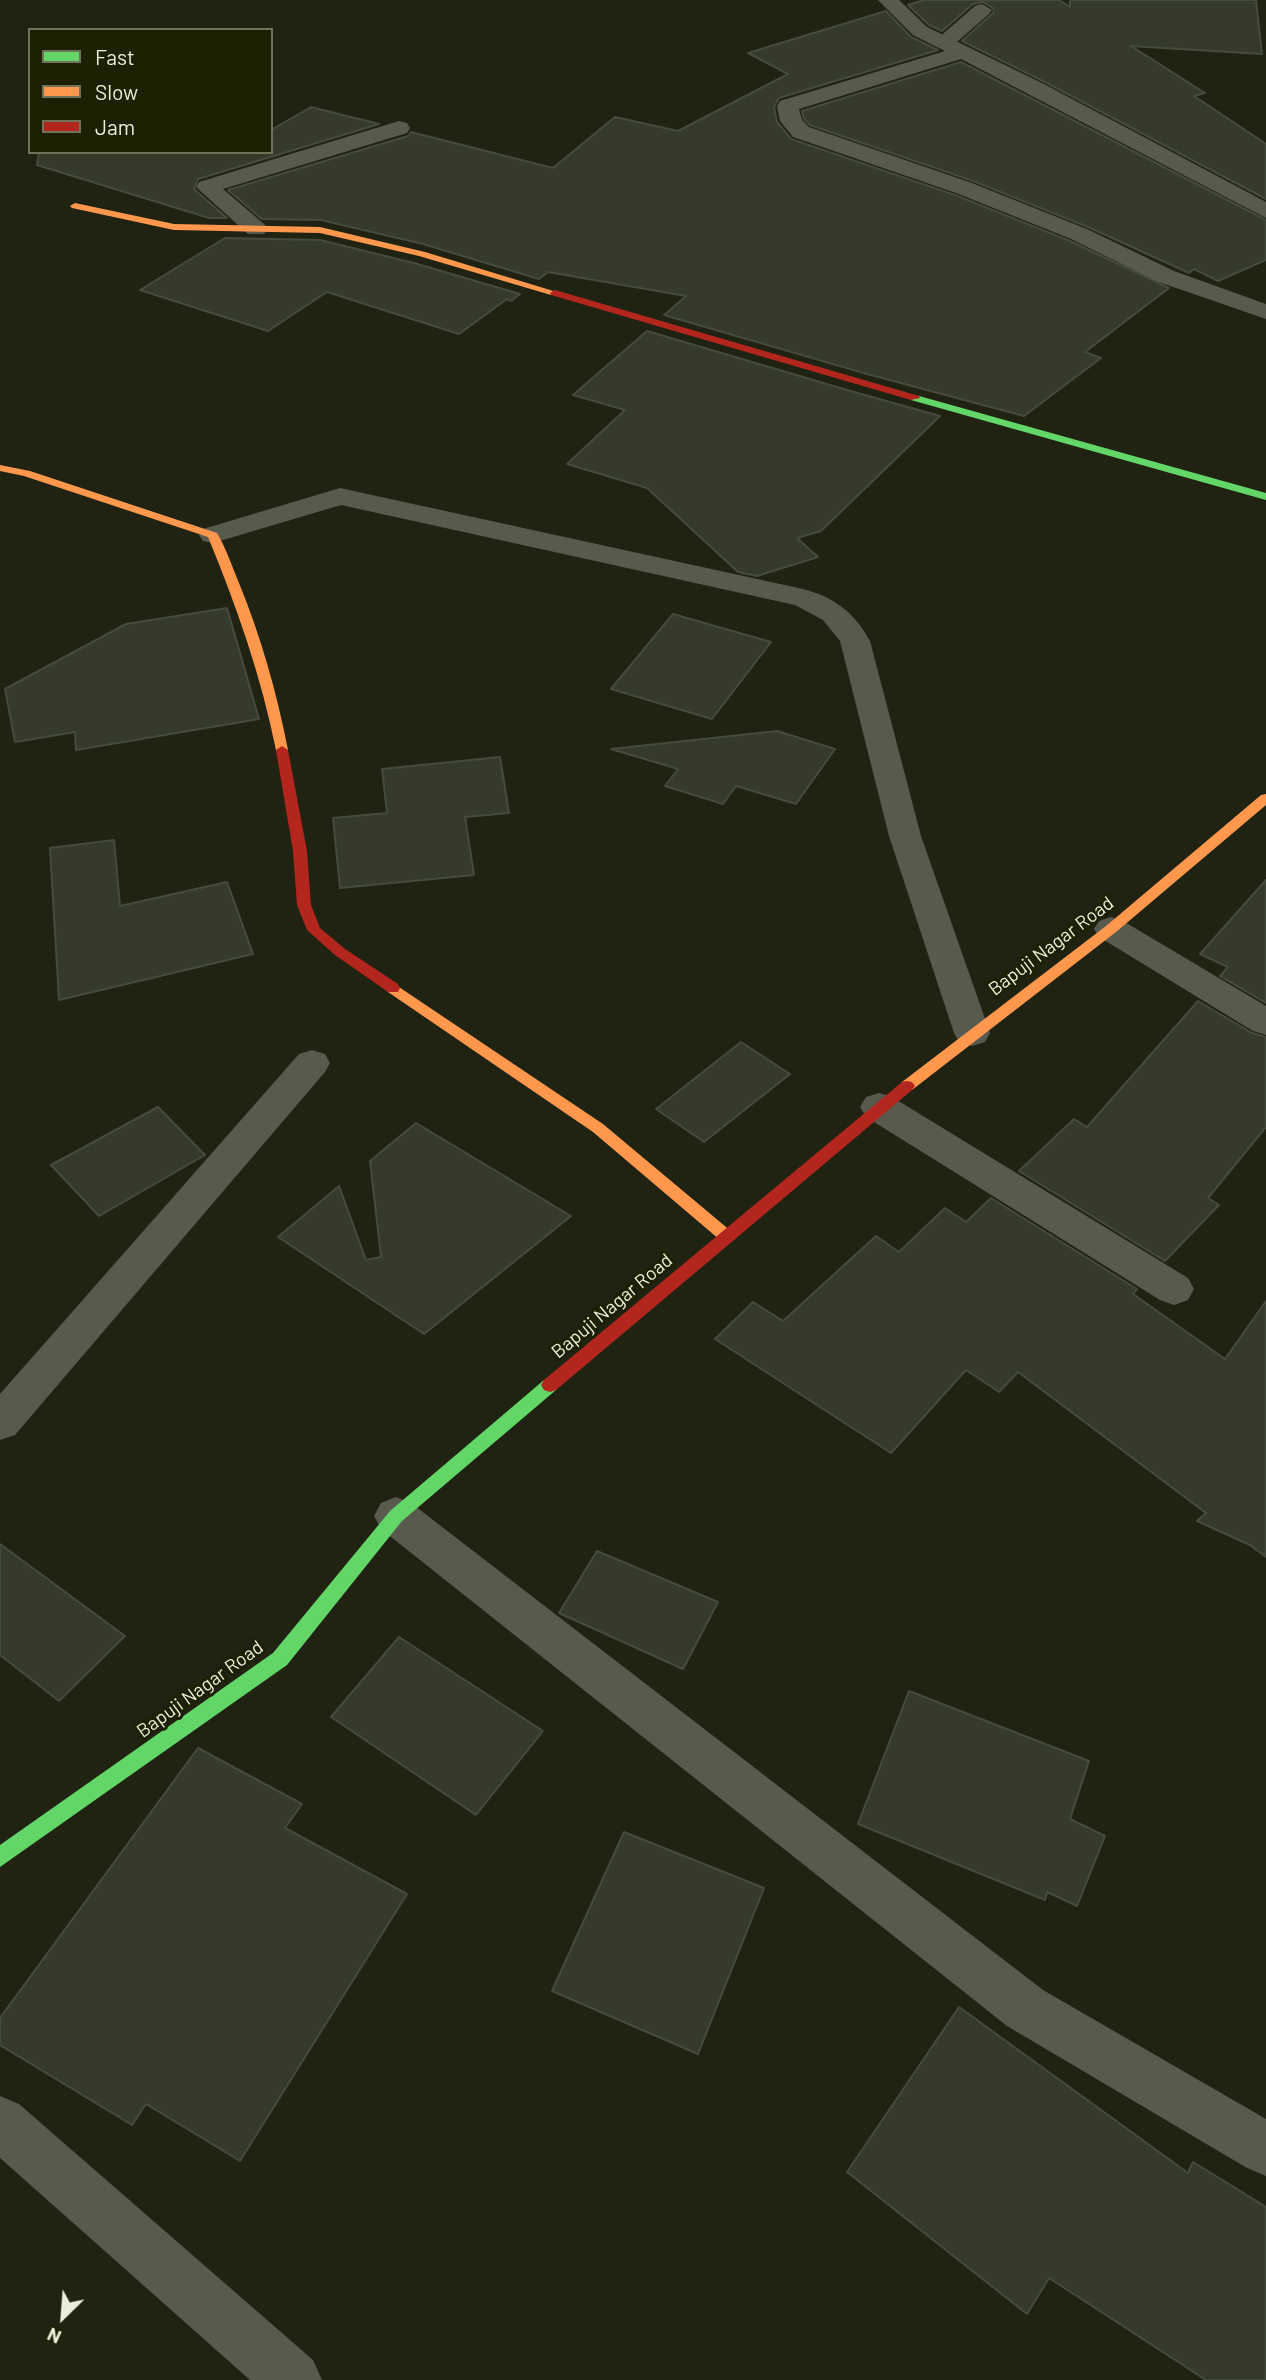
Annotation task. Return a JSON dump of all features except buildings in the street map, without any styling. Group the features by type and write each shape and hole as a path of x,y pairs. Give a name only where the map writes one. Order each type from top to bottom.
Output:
{"street":[{"path":"888,0 920,31 1037,88 1266,211"},
{"path":"954,48 788,106 791,121 801,132 964,188 1079,234 1165,276 1266,312"},
{"path":"256,229 207,187 399,128"},
{"path":"75,206 174,227 320,230 422,254 857,382 1266,497"},
{"path":"0,468 26,473 213,535 340,496 803,598 831,610 843,621 855,642 905,836 972,1033"},
{"path":"213,535 246,611 275,707 300,851 304,905 314,930 340,952 598,1128 726,1237"},
{"name":"Bapuji Nagar Road","path":"0,1857 280,1659 396,1516 879,1107 1111,929 1266,798"},
{"path":"1111,929 1266,1022"},
{"path":"0,1423 312,1063"},
{"path":"879,1107 1174,1289"},
{"path":"396,1516 1025,2008 1266,2149"},
{"path":"0,2123 293,2380"}],"lane":[{"path":"954,48 982,10"}],"traffic: fast":[{"path":"915,398 1266,497"},
{"path":"0,1857 280,1659 396,1516 550,1385"}],"traffic: slow":[{"path":"75,206 174,227 320,230 422,254 555,293"},
{"path":"0,468 26,473 213,535 254,640 270,694 282,750"},
{"path":"907,1086 1111,929 1266,798"},
{"path":"393,988 598,1128 726,1236"}],"traffic: jam":[{"path":"555,293 915,398"},
{"path":"282,750 300,851 304,905 314,930 340,952 393,988"},
{"path":"550,1385 907,1086"}]}
